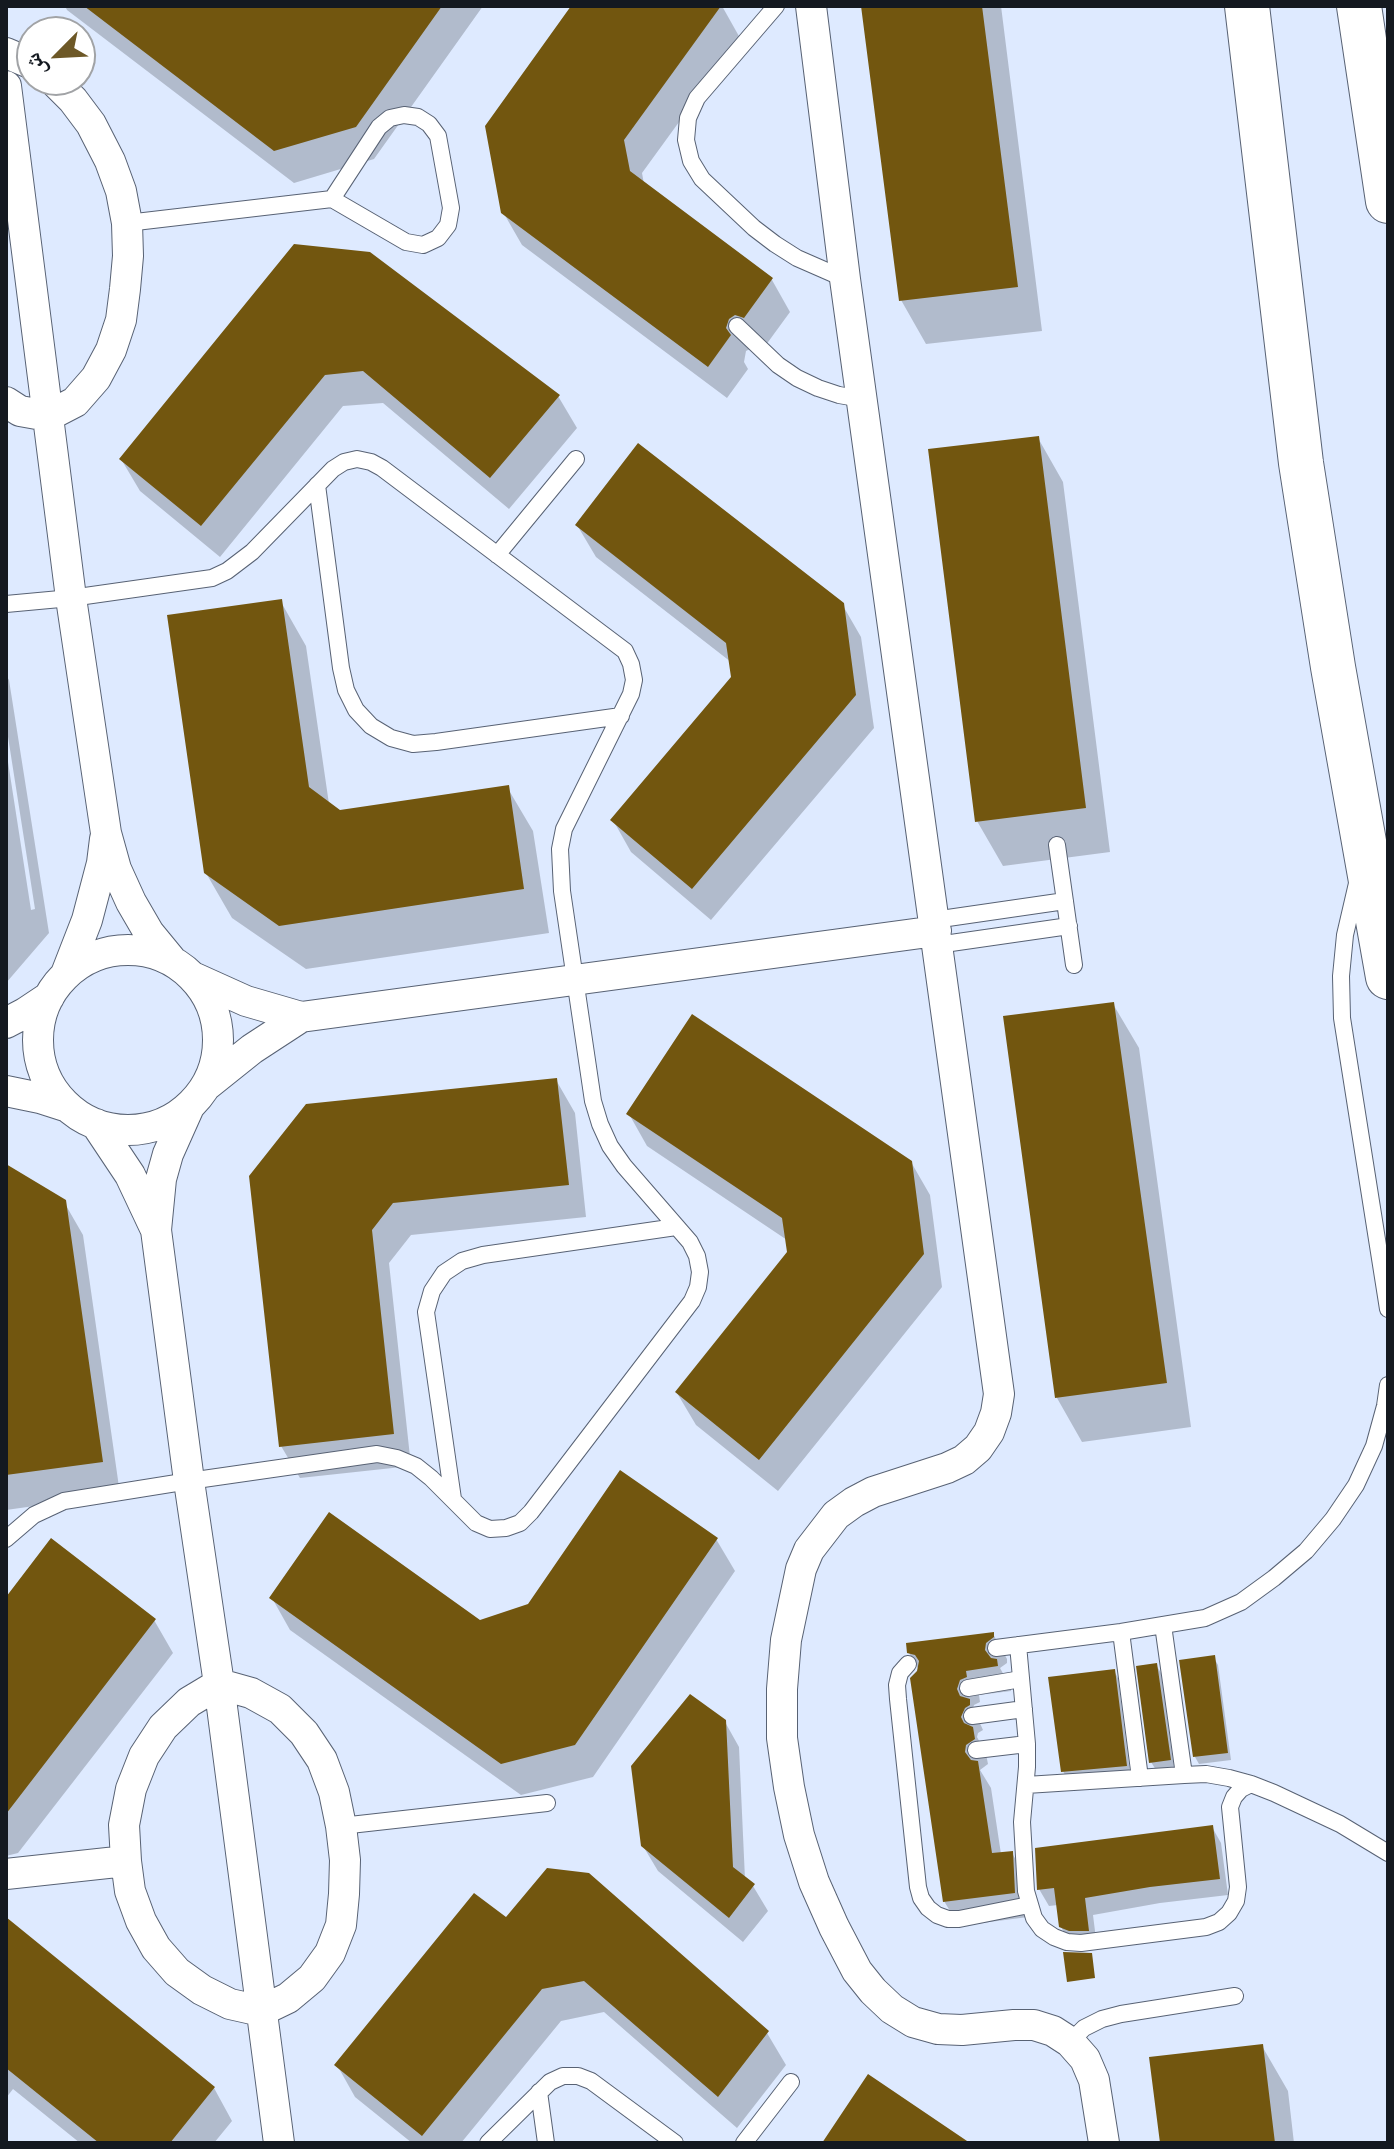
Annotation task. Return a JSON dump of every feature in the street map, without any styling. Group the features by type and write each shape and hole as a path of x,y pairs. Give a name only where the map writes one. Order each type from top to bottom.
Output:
{"highway":[{"path":"1247,6 1301,463 1388,977"},
{"path":"1359,6 1388,201"}],"street":[{"path":"811,6 845,279 999,1394 989,1432 964,1460 873,1492 854,1502 836,1515 809,1550 801,1569 786,1640 782,1738 799,1835 814,1882 857,1971 892,2009 913,2022 938,2029 962,2030 1034,2025 1053,2031 1070,2042 1085,2059 1094,2080 1104,2143"},
{"path":"6,86 71,598 106,833 116,869 149,933 208,997 216,1019 216,1064 168,1154 161,1179 156,1230 279,2143"},
{"path":"6,402 20,411 48,416 75,402 96,378 111,350 121,320 128,256 127,223 121,191 91,124 69,96"},
{"path":"68,1107 52,1088 43,1067 38,1043 40,1020 77,947 102,863 106,833"},
{"path":"6,1023 25,1013 89,958 116,950 145,951 246,1001 301,1017 936,932"},
{"path":"6,1091 68,1107 96,1124 119,1130 145,1129 168,1121 252,1049 301,1017"},
{"path":"96,1124 130,1175 156,1230"},
{"path":"219,1684 251,1693 280,1709 304,1733 322,1760 334,1792 341,1826 345,1860 341,1925 330,1953 312,1978 288,1998 261,2011 230,2004 202,1990 177,1972 156,1948 141,1921 130,1891 124,1825 131,1789 144,1756 163,1727 189,1702 219,1684"},
{"path":"6,1874 126,1861"}],"lane":[{"path":"776,6 697,98 688,118 686,140 691,161 702,179 754,228 797,258 845,279"},
{"path":"127,223 332,199 406,242 423,245 438,238 448,225 451,208 438,136 429,124 418,117 404,115 390,118 379,127 332,199"},
{"path":"737,326 778,365 797,378 839,395 862,399"},
{"path":"6,604 196,581 219,575 240,563 344,462 357,459 382,468 625,651 634,680 631,694 564,829 560,849 562,891 593,1101 600,1124 624,1166 690,1242 700,1272 692,1301 520,1523 490,1529 476,1523 416,1466 377,1454 64,1501 34,1515 6,1539"},
{"path":"497,555 576,459"},
{"path":"317,485 341,668 346,690 356,710 371,726 391,738 413,744 621,716"},
{"path":"1057,845 1074,965"},
{"path":"1365,854 1345,935 1341,976 1342,1018 1388,1309"},
{"path":"936,932 1065,901"},
{"path":"936,932 1069,926"},
{"path":"453,1499 426,1312 432,1291 444,1273 462,1261 483,1255 676,1227"},
{"path":"996,1648 1205,1618 1241,1602 1306,1551 1333,1519 1356,1485 1374,1446 1388,1385"},
{"path":"1163,1625 1184,1775"},
{"path":"1121,1632 1140,1778"},
{"path":"1018,1645 1027,1744 1022,1822 1029,1905 1042,1929 1054,1937 1081,1943 1206,1927 1219,1922 1236,1901 1238,1887 1230,1807 1241,1789 1251,1784"},
{"path":"908,1664 900,1673 897,1685 905,1698 912,1757 921,1898 928,1908 948,1919 1029,1905"},
{"path":"968,1688 1021,1679"},
{"path":"972,1716 1024,1709"},
{"path":"976,1750 1027,1744"},
{"path":"1026,1785 1206,1774 1251,1784 1340,1824 1388,1853"},
{"path":"341,1826 547,1803"},
{"path":"1070,2042 1084,2028 1102,2019 1235,1996"},
{"path":"488,2143 550,2082 563,2076 578,2076 591,2081 675,2143"},
{"path":"744,2143 791,2082"},
{"path":"539,2092 546,2143"}],"building":[{"path":"84,6 442,6 356,127 274,151"},
{"path":"571,6 721,6 624,140 630,171 773,278 744,318 735,315 729,319 726,328 731,335 708,367 501,213 485,126"},
{"path":"861,6 982,6 1018,287 899,301"},
{"path":"294,244 370,252 560,395 490,478 363,371 325,375 201,526 119,459"},
{"path":"1039,436 1086,808 975,822 928,449"},
{"path":"638,443 844,603 856,695 692,889 610,820 731,677 726,643 575,525"},
{"path":"282,599 309,787 340,810 509,785 524,889 279,926 204,873 167,615"},
{"path":"1114,1002 1167,1383 1055,1398 1003,1016"},
{"path":"692,1014 912,1161 924,1254 759,1460 675,1392 787,1252 782,1218 626,1114"},
{"path":"557,1078 569,1185 393,1203 372,1230 394,1434 279,1447 249,1176 306,1104"},
{"path":"6,1164 66,1200 103,1462 6,1475"},
{"path":"620,1470 718,1538 575,1745 501,1764 269,1598 329,1512 480,1620 528,1604"},
{"path":"51,1538 156,1619 6,1814 6,1597"},
{"path":"994,1632 985,1650 991,1658 997,1659 998,1666 966,1671 967,1677 960,1680 957,1689 960,1696 970,1699 970,1705 961,1717 964,1723 973,1727 975,1739 966,1745 965,1752 971,1760 978,1761 992,1853 1013,1851 1015,1893 943,1902 910,1678 917,1671 919,1661 915,1655 907,1653 906,1643"},
{"path":"1215,1655 1228,1753 1193,1757 1179,1660"},
{"path":"1157,1663 1171,1760 1149,1763 1136,1666"},
{"path":"1115,1669 1127,1766 1061,1772 1048,1677"},
{"path":"690,1694 726,1720 733,1867 755,1884 729,1918 641,1846 631,1766"},
{"path":"1213,1825 1220,1879 1085,1898 1089,1931 1069,1931 1059,1927 1054,1888 1037,1890 1035,1848"},
{"path":"547,1868 589,1873 769,2031 718,2097 584,1981 542,1989 422,2136 334,2065 474,1893 506,1917"},
{"path":"6,1917 215,2087 170,2143 99,2143 6,2068"},
{"path":"1063,1952 1092,1953 1095,1978 1067,1982"},
{"path":"1263,2044 1275,2143 1160,2143 1149,2057"},
{"path":"868,2074 970,2143 822,2143"}]}
